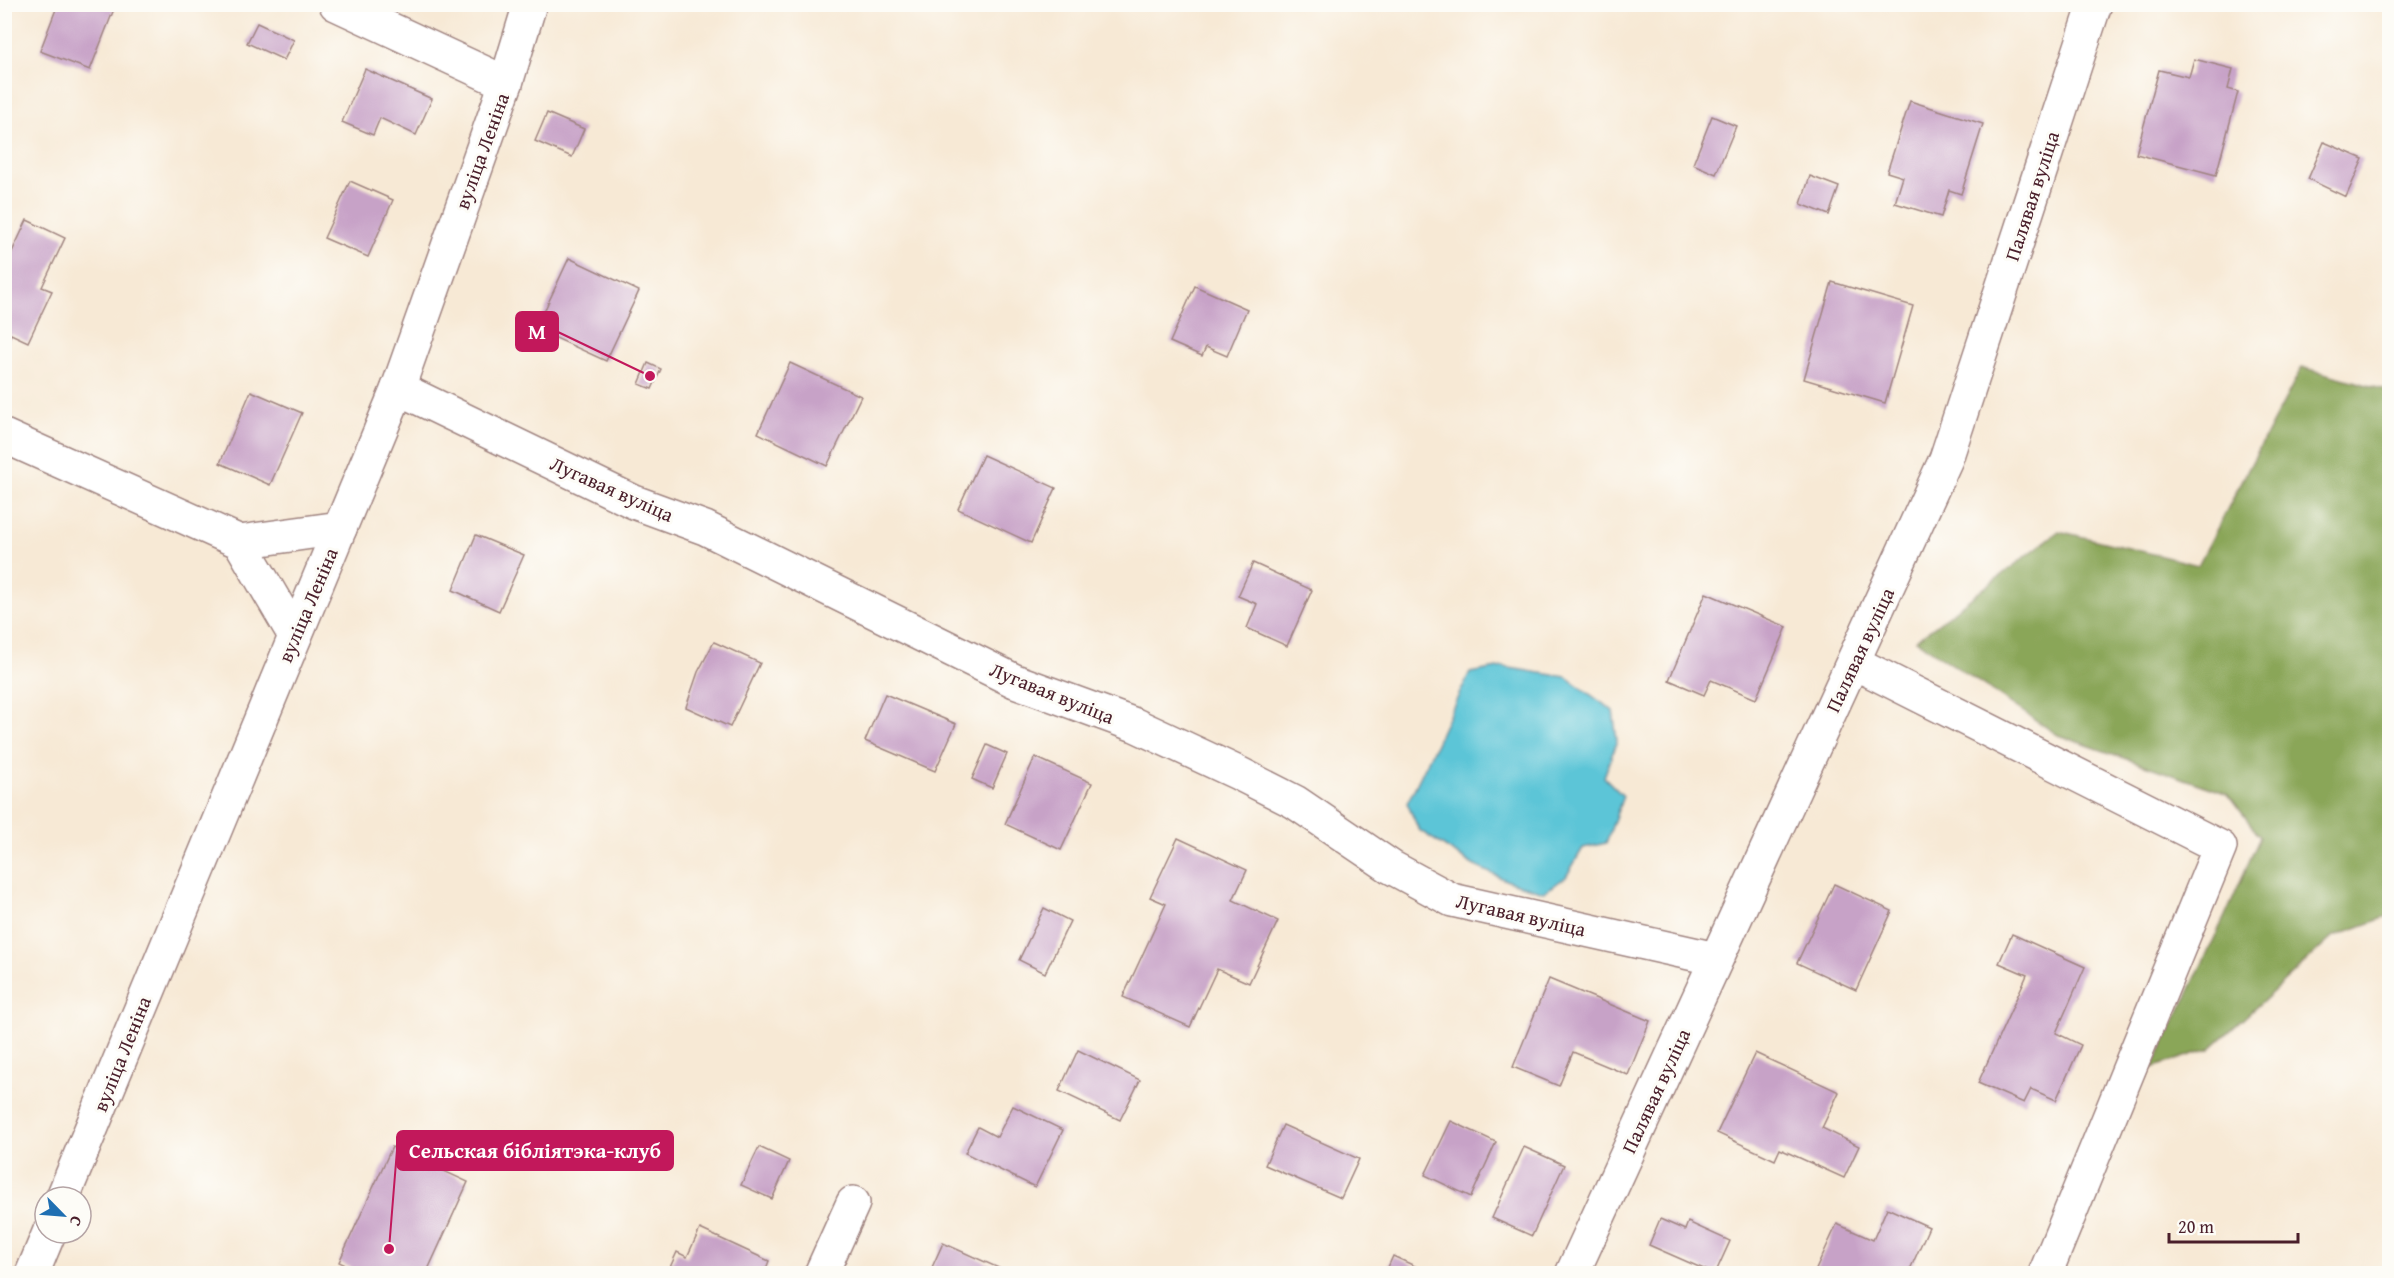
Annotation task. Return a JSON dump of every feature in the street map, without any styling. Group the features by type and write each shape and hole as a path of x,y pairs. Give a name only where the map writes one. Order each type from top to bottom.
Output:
{"street":[{"path":"336,4 506,83"},
{"name":"вуліца Леніна","path":"68,1185 398,388 506,83 530,4"},
{"name":"Палявая вуліца","path":"1572,1274 1947,459 2095,4"},
{"name":"Лугавая вуліца","path":"398,388 634,502 705,528 1015,681 1135,725 1238,773 1295,802 1391,867 1452,900 1716,960"},
{"path":"4,436 240,542 340,528"},
{"path":"240,542 295,636"},
{"path":"1855,663 2220,847 2045,1274"},
{"path":"821,1274 853,1203"},
{"path":"32,1274 44,1245"}],"green space":[{"path":"2302,367 2389,391 2389,916 2334,936 2210,1049 2152,1068 2260,837 2228,794 2058,735 1916,640 2059,531 2198,565"}],"water":[{"path":"1503,667 1566,677 1613,711 1617,741 1604,777 1623,796 1606,843 1583,848 1566,877 1544,892 1510,882 1473,865 1419,830 1407,803 1470,673"}],"building":[{"path":"58,4 101,4 114,9 90,70 40,51"},
{"path":"257,23 294,40 284,60 247,43"},
{"path":"2194,59 2233,69 2228,89 2238,92 2216,175 2136,154 2159,70 2189,77"},
{"path":"365,69 432,99 416,135 380,118 373,135 342,122"},
{"path":"1910,101 1983,124 1961,194 1949,190 1941,217 1895,203 1903,177 1887,172"},
{"path":"547,113 584,129 572,157 535,141"},
{"path":"1712,116 1736,126 1716,174 1693,164"},
{"path":"2324,142 2363,159 2346,197 2308,179"},
{"path":"1810,176 1839,187 1829,215 1801,204"},
{"path":"350,181 393,200 368,257 324,238"},
{"path":"27,220 65,238 42,287 52,291 28,342 11,334 4,349 4,269"},
{"path":"569,258 639,291 606,361 536,329"},
{"path":"1832,282 1913,306 1885,403 1804,379"},
{"path":"1195,286 1247,309 1227,356 1206,347 1202,356 1170,342"},
{"path":"648,363 661,369 652,389 639,384"},
{"path":"790,363 861,396 827,466 758,433"},
{"path":"251,391 302,413 270,485 220,463"},
{"path":"983,455 1056,488 1031,543 958,509"},
{"path":"476,535 524,555 499,611 453,590"},
{"path":"1253,563 1312,590 1287,646 1247,628 1257,604 1238,596"},
{"path":"1706,593 1787,627 1756,699 1711,680 1704,695 1669,680"},
{"path":"714,642 760,663 730,727 686,707 698,672"},
{"path":"885,694 956,724 935,771 865,741"},
{"path":"987,745 1007,754 992,788 972,779"},
{"path":"1035,757 1092,783 1061,850 1005,824"},
{"path":"1178,838 1247,870 1233,900 1278,921 1249,983 1217,969 1190,1027 1123,997 1166,904 1150,897"},
{"path":"1834,884 1892,911 1856,990 1797,963"},
{"path":"1044,908 1070,921 1045,973 1019,960"},
{"path":"2012,934 2085,967 2056,1033 2081,1045 2056,1100 2031,1089 2024,1103 1978,1083 2027,975 1999,963"},
{"path":"1549,979 1650,1021 1628,1075 1573,1052 1559,1086 1513,1067"},
{"path":"1078,1050 1140,1080 1120,1120 1059,1091"},
{"path":"1755,1053 1839,1092 1822,1128 1859,1146 1844,1178 1780,1149 1775,1160 1717,1133"},
{"path":"1013,1106 1063,1130 1035,1187 965,1153 978,1127 997,1137"},
{"path":"1451,1121 1496,1142 1471,1197 1425,1175"},
{"path":"1283,1125 1359,1159 1341,1198 1265,1165"},
{"path":"392,1147 468,1182 426,1274 365,1274 339,1262"},
{"path":"759,1147 789,1161 772,1199 741,1185"},
{"path":"1524,1147 1564,1165 1532,1236 1492,1218"},
{"path":"1887,1208 1929,1227 1908,1274 1814,1274 1837,1224 1873,1240"},
{"path":"1660,1219 1685,1230 1688,1222 1730,1241 1715,1274 1649,1245"},
{"path":"700,1229 769,1261 764,1274 667,1274 677,1252 687,1257"},
{"path":"943,1243 1001,1269 998,1274 929,1274"},
{"path":"1393,1256 1432,1274 1385,1274"}],"place":[{"name":"M","path":"650,376"},
{"name":"Сельская бібліятэка-клуб","path":"389,1249"}]}
